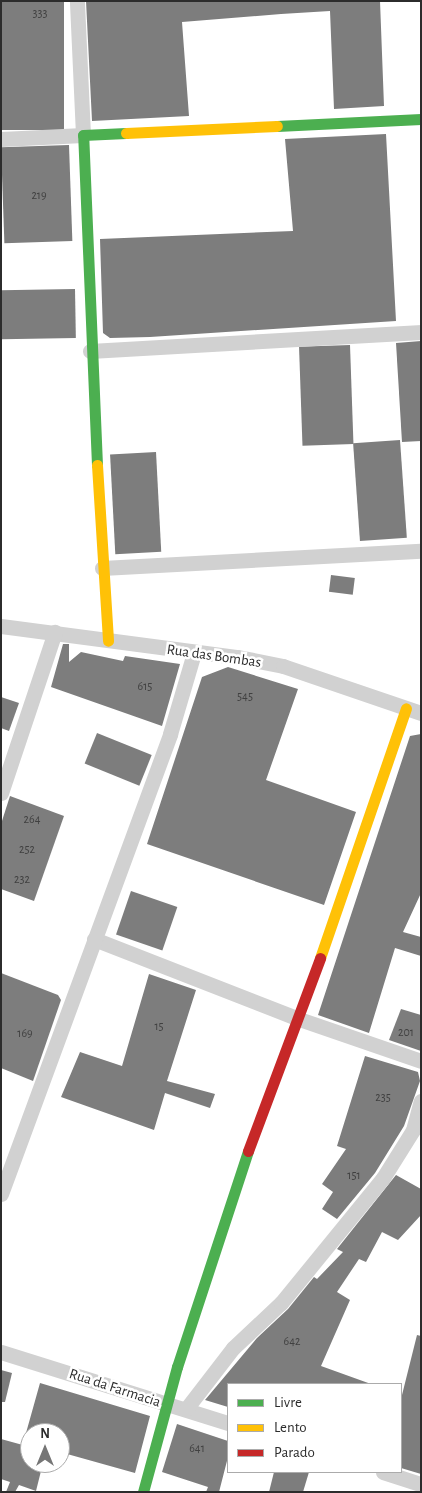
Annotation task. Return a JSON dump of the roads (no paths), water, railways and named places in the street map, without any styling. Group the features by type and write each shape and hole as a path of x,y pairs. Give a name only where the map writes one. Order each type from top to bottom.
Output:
{"street":[{"path":"77,1 90,351 108,642"},
{"path":"1,139 421,119"},
{"path":"90,351 421,332"},
{"path":"102,568 421,551"},
{"name":"Rua das Bombas","path":"1,626 55,632 108,642 238,657 283,666 414,710"},
{"path":"1,793 55,632"},
{"path":"1,1194 170,734 194,653"},
{"path":"143,1492 166,1404 250,1145 414,710"},
{"path":"94,939 299,1018 421,1061"},
{"path":"186,1409 233,1348 281,1303 383,1178 417,1131 421,1101"},
{"name":"Rua da Farmacia","path":"1,1352 227,1423"},
{"path":"386,1473 421,1484"}]}
